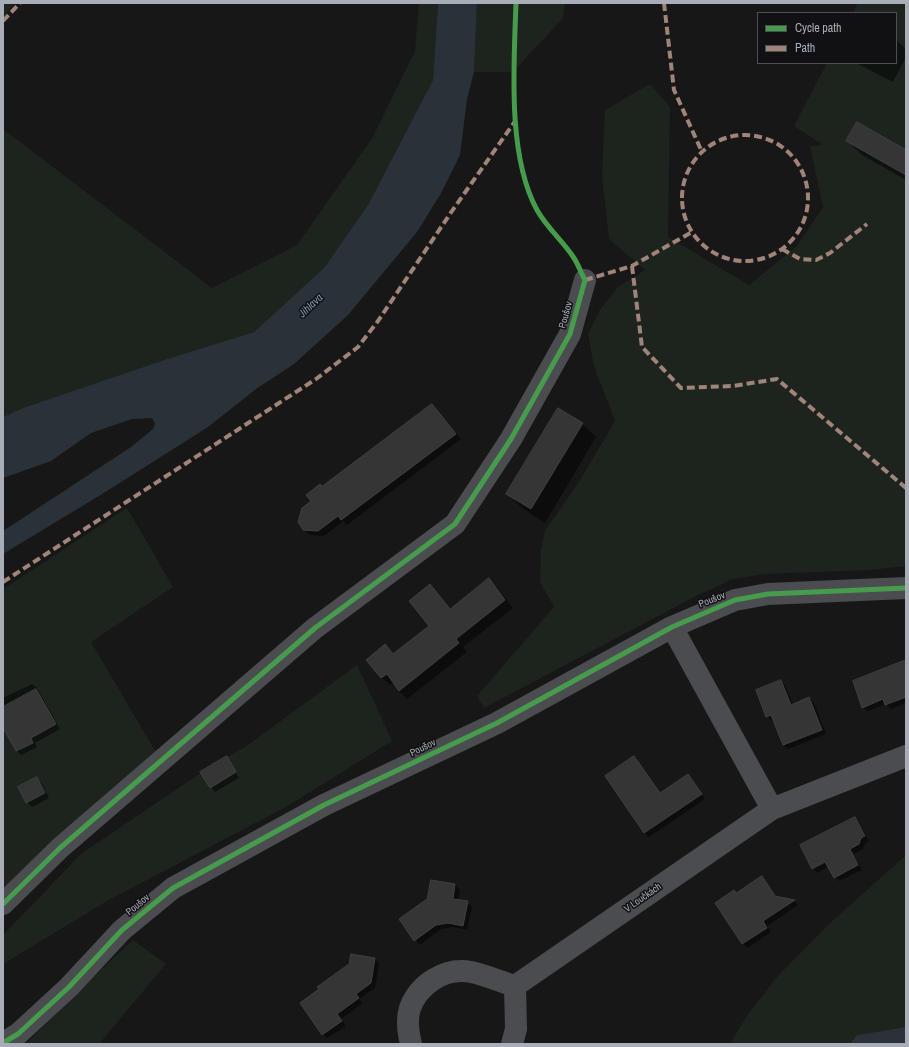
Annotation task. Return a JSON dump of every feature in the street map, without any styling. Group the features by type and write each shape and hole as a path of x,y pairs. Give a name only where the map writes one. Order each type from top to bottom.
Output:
{"street":[{"name":"Poušov","path":"3,904 60,848 315,628 455,524 511,439 570,334 585,280"},
{"name":"Poušov","path":"3,1043 18,1034 69,987 122,930 173,888 324,805 497,723 672,627 736,600 768,594 906,588"},
{"path":"672,627 772,809"},
{"name":"V Loučkách","path":"515,986 772,809 906,756"},
{"path":"411,1044 408,1034 408,1021 410,1008 416,997 423,987 434,979 445,974 458,971 471,972 515,986 516,1029 512,1044"}],"shaded area":[{"path":"3,3 14,3 3,19"},
{"path":"419,3 438,3 433,80 368,205 324,268 254,332 164,360 23,408 3,417 3,129 212,288 297,245 373,137 415,51"},
{"path":"477,3 565,3 563,18 513,72 474,72"},
{"path":"858,3 906,3 906,566 869,570 765,574 733,579 696,596 484,708 477,696 554,607 540,582 541,551 545,531 579,482 615,421 594,366 588,334 599,311 618,287 645,270 609,239 602,177 605,110 650,84 670,107 668,237 749,285 797,246 823,207 810,146 823,145 794,126 826,64 897,64 897,12 854,12"},
{"path":"127,508 173,587 91,642 157,754 3,892 3,589"},
{"path":"357,665 392,741 286,807 107,901 3,964 3,935 82,853 198,775 248,745"},
{"path":"906,855 906,1027 857,1035 850,1044 730,1044 746,1017 776,978 828,925"},
{"path":"133,940 166,964 99,1044 26,1044 78,991"}],"water":[{"name":"Jihlava","path":"438,3 477,3 474,72 467,99 460,155 440,195 417,232 348,315 294,364 256,389 208,427 107,491 3,554 3,531 131,447 153,429 155,424 152,418 132,419 91,433 51,461 3,478 3,417 23,408 164,360 254,332 324,268 368,205 433,80"},
{"path":"906,1027 906,1044 850,1044 857,1035"}],"building":[{"path":"857,122 906,150 906,175 846,141"},
{"path":"432,404 456,434 341,520 338,516 318,531 303,530 298,522 302,508 311,501 306,495 320,484 322,486"},
{"path":"558,408 583,423 531,509 506,494"},
{"path":"489,578 505,600 456,639 459,643 399,691 387,674 381,678 366,660 385,644 393,654 429,626 409,601 430,584 450,609"},
{"path":"906,660 906,697 885,705 883,699 862,708 853,681"},
{"path":"781,680 791,705 809,697 822,730 783,745 771,715 766,717 756,690"},
{"path":"36,689 56,724 31,738 33,743 16,751 3,728 3,707"},
{"path":"227,756 236,772 210,788 200,772"},
{"path":"634,756 660,793 688,774 702,794 644,833 605,776"},
{"path":"37,777 45,793 26,803 18,787"},
{"path":"855,817 865,836 861,838 859,844 850,849 858,865 834,878 825,862 812,869 800,845"},
{"path":"762,876 775,896 795,900 763,921 767,928 742,944 715,903 734,890 736,893"},
{"path":"431,880 455,884 453,899 468,901 463,926 448,923 436,925 414,941 399,919 427,899"},
{"path":"351,954 375,958 371,983 356,994 359,998 337,1014 342,1021 322,1035 300,1003 319,989 317,987 349,964"}],"marked path":[{"path":"3,21 20,3"},
{"path":"664,3 674,90 702,152"},
{"path":"3,582 316,379 358,347 378,321 452,211 516,120"},
{"path":"745,135 769,140 780,146 793,158 803,174 808,198 803,222 797,233 785,246 769,256 745,261 721,256 710,250 697,238 687,222 682,198 687,174 693,163 705,150 721,140 745,135"},
{"path":"782,249 800,259 816,260 830,253 867,224"},
{"path":"585,280 632,266 692,232"},
{"path":"632,266 642,347 681,388 733,386 777,379 906,488"}],"cycle path":[{"path":"3,904 60,848 315,628 455,524 511,439 570,334 585,280 574,258 545,223 527,188 521,163 514,109 516,3"},
{"path":"3,1043 18,1034 69,987 122,930 173,888 324,805 497,723 672,627 735,600 768,594 906,588"}]}
